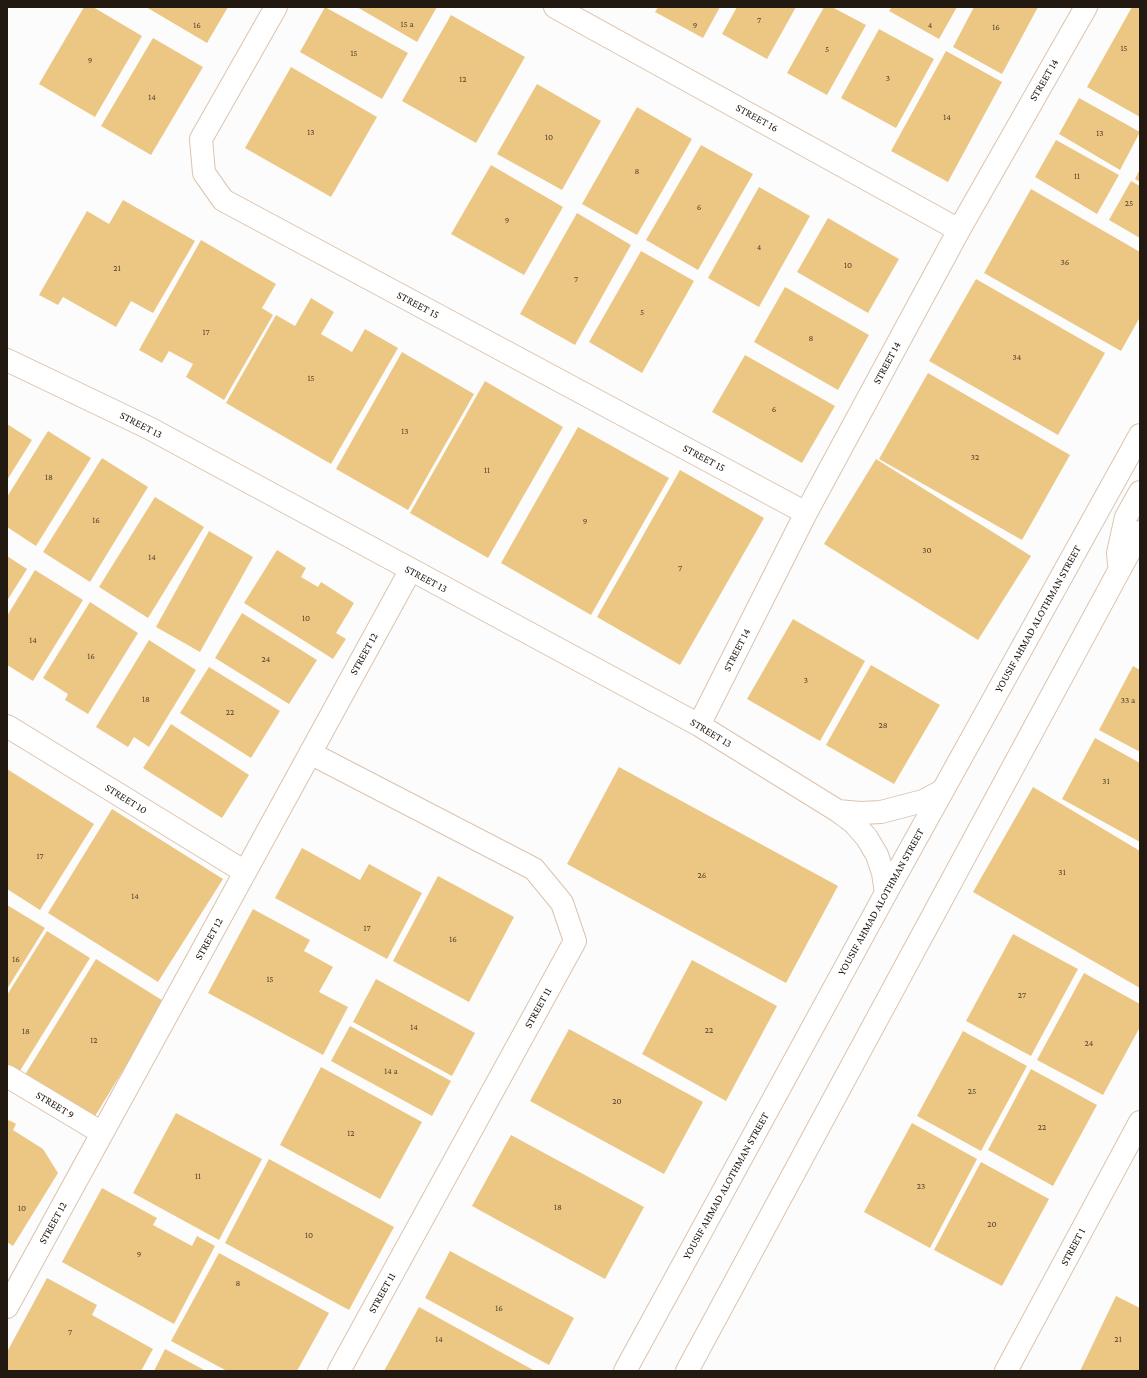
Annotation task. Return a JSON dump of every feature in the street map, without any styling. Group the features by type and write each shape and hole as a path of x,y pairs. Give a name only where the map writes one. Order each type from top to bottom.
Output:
{"street":[{"name":"STREET 15","path":"276,7 201,139 204,173 223,200 806,513"},
{"name":"STREET 16","path":"555,7 959,230"},
{"name":"STREET 14","path":"699,726 806,513 959,230 1086,7"},
{"name":"STREET 13","path":"7,360 149,428 699,726 838,811 854,823 867,838 877,855 883,873 886,893"},
{"name":"YOUSIF AHMAD ALOTHMAN STREET","path":"625,1371 942,791 1140,435"},
{"path":"1120,569 1118,553 1121,535 1126,517 1140,492"},
{"path":"687,1371 1140,532"},
{"name":"STREET 12","path":"7,1307 410,570"},
{"name":"STREET 10","path":"7,726 245,872"},
{"name":"STREET 11","path":"310,753 534,869 562,903 575,941 339,1371"},
{"name":"STREET 13","path":"838,811 860,813 882,812 923,801 942,791"},
{"name":"STREET 9","path":"7,1076 102,1133"},
{"name":"STREET 1","path":"1006,1371 1140,1122"}],"building":[{"path":"84,7 93,7 142,36 95,117 39,84"},
{"path":"146,7 228,7 207,43"},
{"path":"325,7 408,53 382,99 300,52"},
{"path":"357,7 437,7 417,42"},
{"path":"658,7 720,7 703,38 655,12"},
{"path":"737,7 796,7 767,59 722,34"},
{"path":"824,7 832,7 866,25 827,95 787,73"},
{"path":"892,7 957,7 939,39 889,11"},
{"path":"974,7 1038,7 1002,74 953,47"},
{"path":"1132,7 1140,8 1140,117 1087,87"},
{"path":"451,15 525,57 476,143 402,101"},
{"path":"879,29 934,59 896,128 841,98"},
{"path":"153,38 203,67 151,155 101,126"},
{"path":"946,51 1002,82 948,182 891,151"},
{"path":"291,67 377,117 331,197 245,148"},
{"path":"537,84 601,121 562,190 497,154"},
{"path":"1079,98 1140,132 1120,170 1059,134"},
{"path":"637,107 692,139 637,235 582,204"},
{"path":"1056,140 1119,175 1097,214 1035,177"},
{"path":"701,145 753,174 698,270 646,240"},
{"path":"491,165 563,207 524,275 451,234"},
{"path":"1140,169 1140,182 1135,179"},
{"path":"1131,181 1140,186 1140,238 1109,220"},
{"path":"759,187 810,216 759,307 708,278"},
{"path":"1031,189 1140,252 1140,317 1121,351 984,273"},
{"path":"123,200 195,241 153,313 131,301 116,327 63,297 58,305 39,295 87,211 109,224"},
{"path":"577,213 631,245 575,345 520,314"},
{"path":"828,218 899,259 868,313 797,272"},
{"path":"201,240 276,284 262,308 273,315 224,400 186,377 193,364 169,351 162,363 139,350"},
{"path":"641,251 694,281 642,373 589,342"},
{"path":"976,279 1105,353 1058,435 929,361"},
{"path":"785,287 869,335 838,390 754,342"},
{"path":"311,298 334,312 321,334 352,352 365,329 398,348 331,464 226,403 276,315 295,326"},
{"path":"402,352 474,394 408,510 336,469"},
{"path":"745,355 835,406 802,463 712,412"},
{"path":"928,373 1070,455 1022,540 879,459"},
{"path":"485,381 563,427 488,558 410,513"},
{"path":"7,424 32,440 7,480"},
{"path":"578,427 669,478 591,615 501,563"},
{"path":"48,431 91,458 36,546 7,527 7,497"},
{"path":"102,458 148,487 90,582 43,552"},
{"path":"876,459 1031,556 978,640 824,544"},
{"path":"680,470 764,518 680,665 597,617"},
{"path":"155,497 204,527 148,618 99,587"},
{"path":"209,531 253,557 200,652 156,627"},
{"path":"277,550 306,568 301,577 318,587 321,582 354,603 336,633 346,639 333,659 244,603"},
{"path":"7,556 27,569 7,601"},
{"path":"35,570 83,600 33,681 7,665 7,616"},
{"path":"90,602 138,633 88,714 65,700 68,694 43,678"},
{"path":"242,613 317,660 289,704 215,658"},
{"path":"793,619 865,661 820,741 747,699"},
{"path":"149,640 196,670 149,747 134,737 128,747 96,727"},
{"path":"871,665 940,705 894,784 826,745"},
{"path":"1133,666 1140,670 1140,752 1099,730"},
{"path":"209,667 280,711 251,758 180,713"},
{"path":"171,724 249,775 222,818 143,768"},
{"path":"1095,738 1140,763 1140,842 1062,799"},
{"path":"619,767 838,886 786,983 567,864"},
{"path":"7,769 94,824 40,910 7,889"},
{"path":"1033,787 1140,851 1140,988 973,892"},
{"path":"112,809 223,879 158,982 48,913"},
{"path":"302,848 360,880 369,864 422,893 387,959 275,898"},
{"path":"438,876 514,917 469,1002 393,961"},
{"path":"7,905 45,928 7,989"},
{"path":"253,909 310,940 304,951 333,967 319,992 348,1007 323,1055 208,993"},
{"path":"47,931 90,958 18,1074 7,1067 7,995"},
{"path":"1013,934 1078,969 1031,1056 966,1021"},
{"path":"96,959 165,1002 92,1121 23,1078"},
{"path":"692,960 777,1006 726,1101 642,1054"},
{"path":"1084,973 1140,1004 1140,1027 1103,1095 1037,1060"},
{"path":"376,979 475,1033 452,1076 353,1022"},
{"path":"350,1026 451,1081 432,1116 331,1061"},
{"path":"569,1029 703,1102 664,1174 530,1101"},
{"path":"963,1031 1027,1066 981,1151 917,1116"},
{"path":"321,1067 422,1122 380,1199 280,1145"},
{"path":"1031,1069 1097,1105 1053,1186 988,1150"},
{"path":"176,1113 262,1159 219,1240 133,1193"},
{"path":"9,1120 16,1124 13,1130 43,1149 58,1173 13,1246 7,1242 7,1122"},
{"path":"912,1123 977,1159 930,1248 864,1212"},
{"path":"511,1135 644,1207 605,1279 472,1206"},
{"path":"269,1159 394,1227 349,1310 225,1243"},
{"path":"981,1162 1049,1199 1002,1286 934,1250"},
{"path":"102,1188 157,1218 153,1225 192,1246 197,1236 215,1246 174,1324 62,1262"},
{"path":"450,1251 574,1318 549,1365 425,1298"},
{"path":"219,1253 329,1313 297,1371 227,1371 171,1341"},
{"path":"47,1278 97,1305 92,1315 153,1349 141,1371 7,1371 7,1352"},
{"path":"1116,1296 1140,1308 1140,1371 1080,1371"},
{"path":"419,1307 535,1371 384,1371"},
{"path":"165,1349 206,1371 154,1371"}]}
